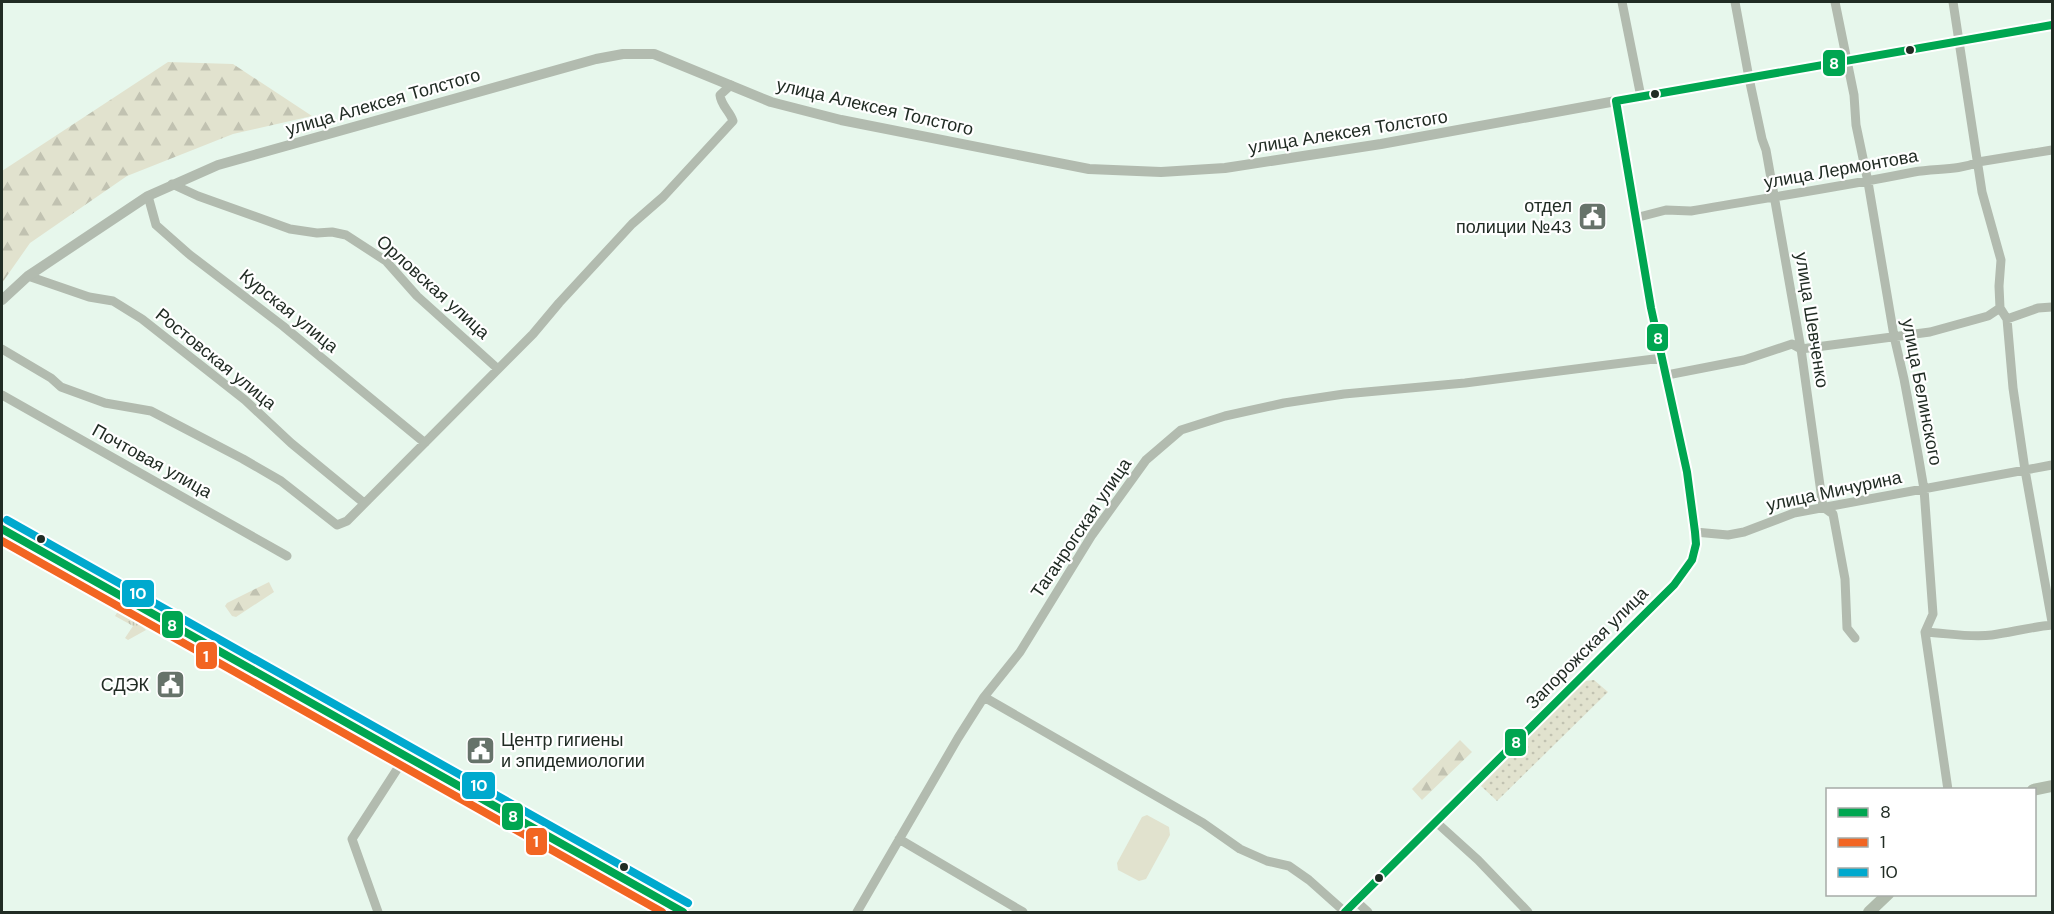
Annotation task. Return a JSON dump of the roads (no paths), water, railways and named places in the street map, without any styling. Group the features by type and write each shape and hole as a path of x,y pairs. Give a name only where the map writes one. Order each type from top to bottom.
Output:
{"main road":[{"path":"2036,789 2052,786"},
{"path":"1869,912 1886,896"}],"street":[{"path":"1623,2 1641,97"},
{"name":"улица Шевченко","path":"1736,2 1749,78 1766,150 1801,349 1823,507 1833,514 1845,579 1847,628 1855,638"},
{"name":"улица Белинского","path":"1834,2 1854,95 1856,124 1924,489 1933,614 1925,632 1948,788"},
{"path":"1925,632 1967,636 1991,635 2052,623 2025,470 2013,388 2007,319 2000,308 2001,260 1982,192 1953,2"},
{"path":"1749,78 2052,25"},
{"name":"улица Алексея Толстого","path":"2,300 28,276 148,196 218,165 596,59 623,54 654,54 784,106 936,139 1089,168 1161,172 1224,168 1276,161 1749,78"},
{"path":"2,350 51,378 61,387 105,403 151,411 233,453 281,481 337,525 347,521 498,369 632,224 663,196 734,121 721,102 720,95 731,85"},
{"name":"Запорожская улица","path":"1345,912 1674,585 1692,560 1696,543 1687,472 1635,218 1616,101"},
{"name":"улица Лермонтова","path":"1635,218 1666,210 1690,211 1917,172 1967,167 1978,162 2052,150"},
{"name":"Орловская улица","path":"172,184 198,196 290,229 346,235 386,261 417,296 498,369"},
{"name":"Курская улица","path":"148,196 156,225 190,255 274,320 424,443"},
{"name":"Ростовская улица","path":"28,276 89,297 113,301 142,320 245,400 291,443 364,503"},
{"path":"2007,319 2038,308 2052,307"},
{"path":"1667,375 1744,360 1792,344 1801,349 1930,332 1988,316 2000,308"},
{"name":"Таганрогская улица","path":"857,912 984,697 1020,652 1092,535 1146,460 1181,430 1225,416 1284,403 1344,394 1465,383 1662,358"},
{"name":"Почтовая улица","path":"2,395 287,556"},
{"name":"улица Мичурина","path":"1695,532 1728,535 1744,532 1794,513 2052,465"},
{"path":"2,529 683,912"},
{"path":"984,697 1203,824 1240,849 1267,861 1288,866 1309,880 1345,912"},
{"path":"378,912 352,839 405,757"},
{"path":"1436,822 1456,843 1478,860 1527,912"},
{"path":"899,839 1023,912"},
{"path":"1356,901 1368,912"}],"place":[{"name":"отдел полиции №43","path":"1593,216"},
{"name":"СДЭК","path":"170,685"},
{"name":"Центр гигиены и эпидемиологии","path":"480,750"}]}
